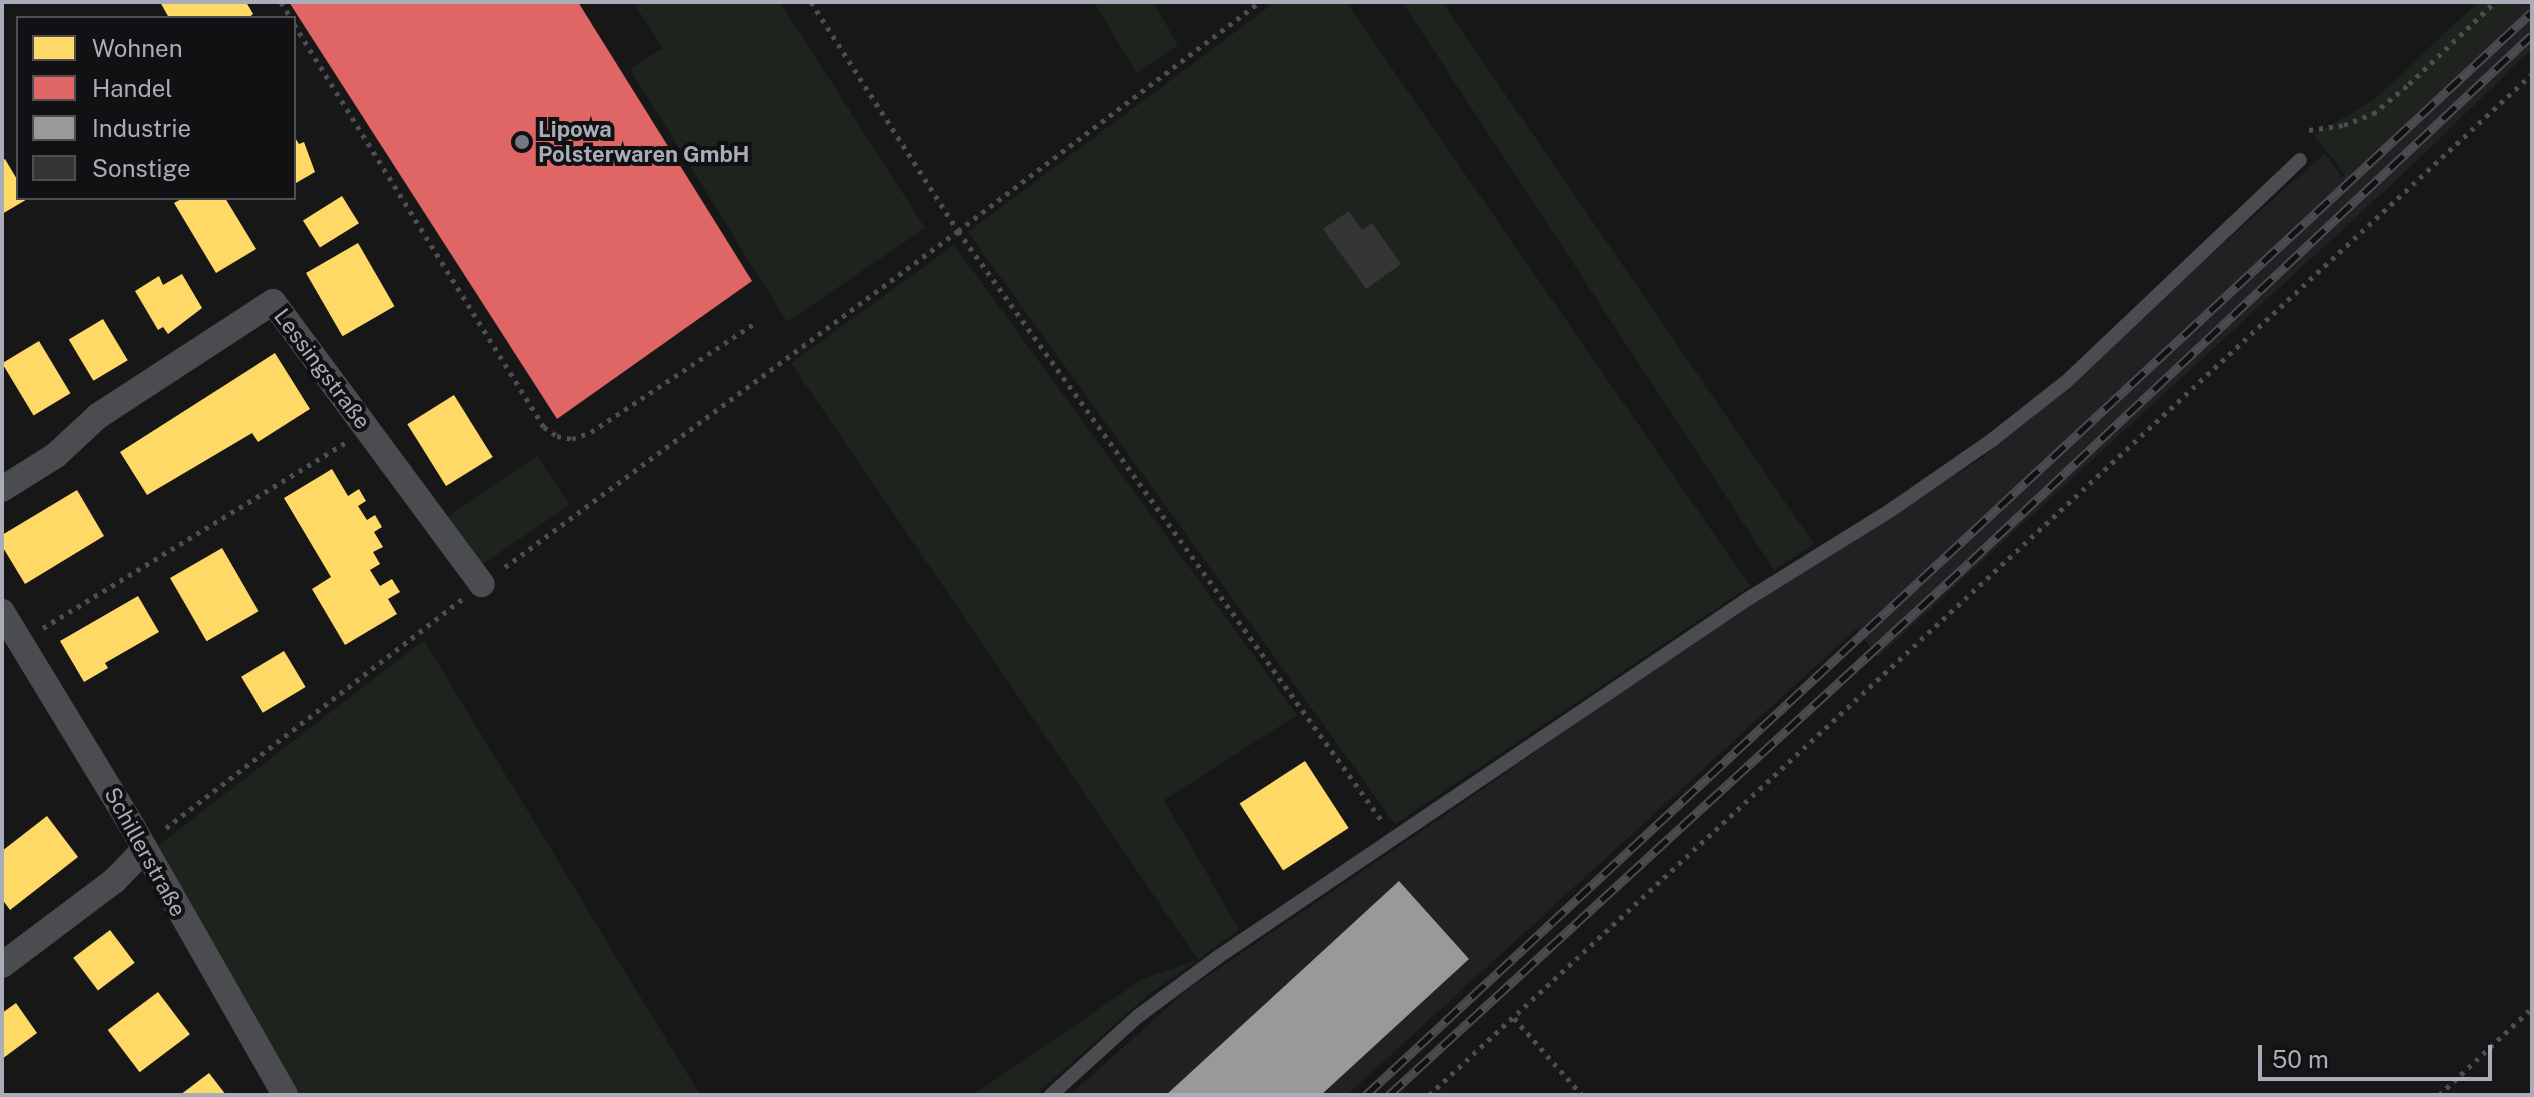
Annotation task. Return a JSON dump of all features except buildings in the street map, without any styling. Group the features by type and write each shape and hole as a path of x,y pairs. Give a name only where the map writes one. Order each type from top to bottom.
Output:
{"street":[{"name":"Lessingstraße","path":"2,489 56,455 98,416 273,302 482,584"},
{"name":"Schillerstraße","path":"2,612 22,641 285,1095"},
{"path":"2,965 114,881 143,851"}],"lane":[{"path":"1051,1095 1137,1017 1390,833 1465,792 1746,600 1891,510 1992,440 2067,381 2300,160"}],"path":[{"path":"811,2 958,231 1390,833"},
{"path":"143,851 174,819 482,584 958,231 1260,2"},
{"path":"2309,130 2344,125 2373,114 2495,2"},
{"path":"296,27 544,427 557,436 572,439 591,432 755,323"},
{"path":"1429,1095 2532,74"},
{"path":"22,641 367,429"},
{"path":"2439,1095 2532,1008"},
{"path":"1514,1017 1582,1095"}],"shaded area":[{"path":"633,2 780,2 925,228 787,322 630,69 663,48"},
{"path":"1094,2 1153,2 1178,45 1136,73"},
{"path":"1275,2 1346,2 1750,586 1395,824 968,232"},
{"path":"1402,2 1442,2 1814,544 1774,570"},
{"path":"2478,2 2523,2 2345,175 2314,135 2375,99"},
{"path":"2523,2 2532,2 2532,49 2404,173 1878,657 1856,629 1347,1095 1070,1095 1187,990 1467,800 1716,625 1981,459 2325,153 2342,177"},
{"path":"954,245 1297,715 1164,800 1239,929 1198,960 791,363"},
{"path":"537,456 570,505 480,565 447,516"},
{"path":"424,640 700,1095 296,1095 151,851"},
{"path":"1198,960 1148,995 1035,1095 973,1095 1144,978"}],"railway":[{"path":"1366,1095 2532,12"},
{"path":"1389,1095 1970,562 2532,35"}],"place":[{"name":"Lipowa Polsterwaren GmbH","path":"522,142"}]}
